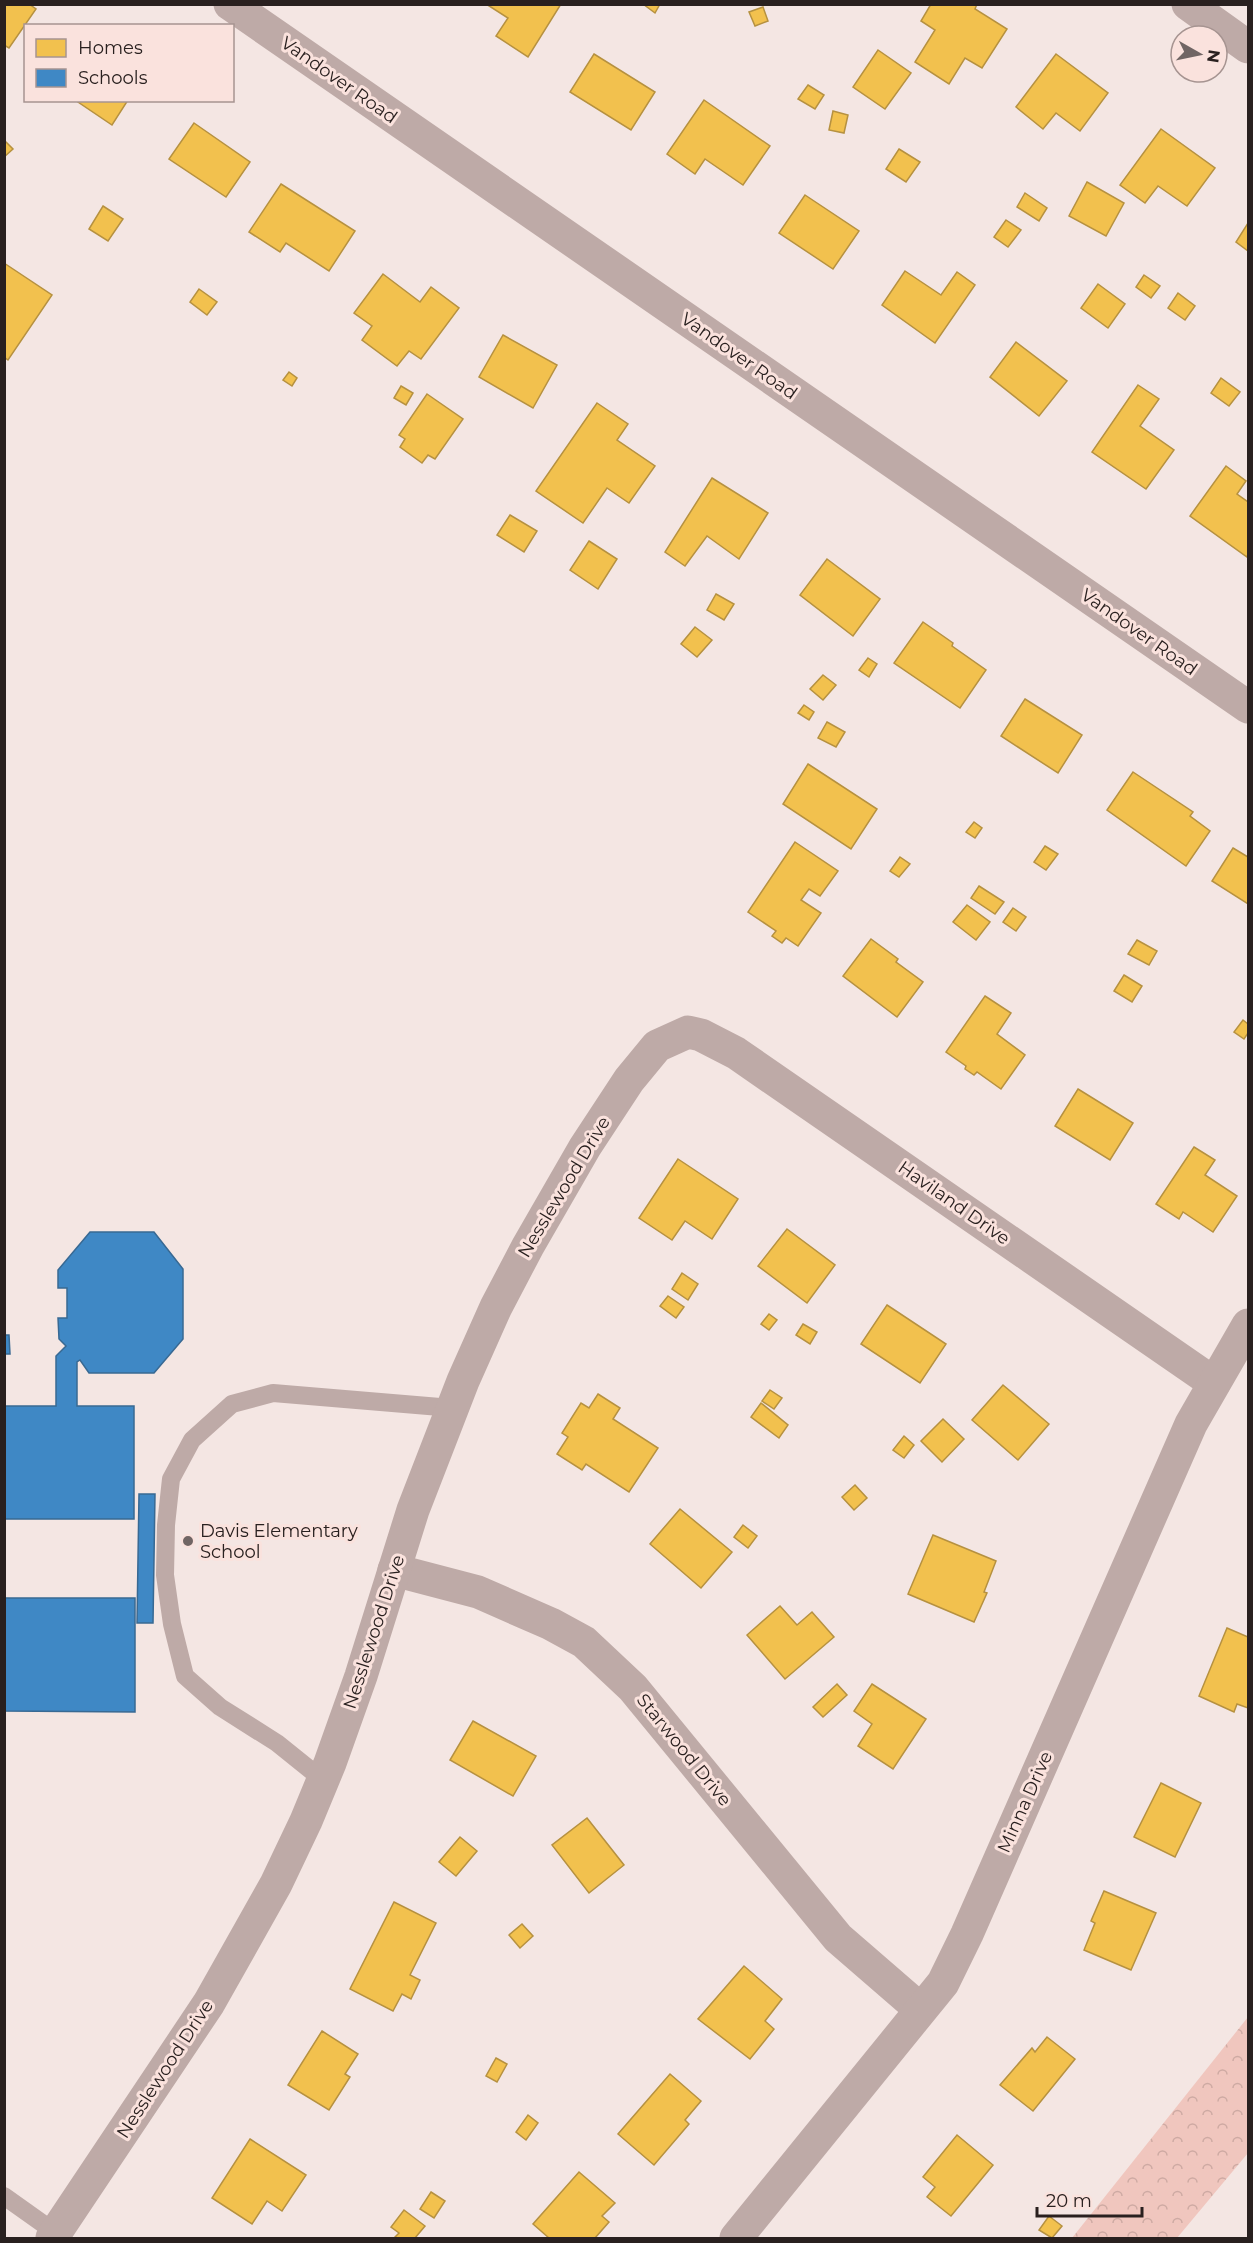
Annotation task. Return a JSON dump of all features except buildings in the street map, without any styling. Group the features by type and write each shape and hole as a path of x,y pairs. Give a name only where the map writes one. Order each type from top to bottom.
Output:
{"street":[{"name":"Vandover Road","path":"230,4 1248,707"},
{"path":"1188,4 1248,46"},
{"name":"Haviland Drive","path":"688,1032 701,1035 736,1053 1214,1383"},
{"name":"Nesslewood Drive","path":"54,2236 209,2003 276,1884 323,1780 361,1676 413,1510 452,1408 496,1307 528,1246 585,1147 629,1080 657,1046 688,1032"},
{"name":"Minna Drive","path":"736,2238 943,1983 967,1934 1191,1424 1248,1325"},
{"name":"Starwood Drive","path":"394,1570 478,1592 551,1624 584,1642 633,1688 838,1938 920,2009"}],"lane":[{"path":"323,1780 277,1743 220,1707 185,1676 172,1624 165,1575 166,1525 171,1479 192,1440 232,1404 273,1393 452,1408"},
{"path":"4,2196 54,2236"}],"green space":[{"path":"1248,2017 1248,2153 1177,2238 1072,2238"}],"place":[{"name":"Davis Elementary School","path":"188,1541"}]}
